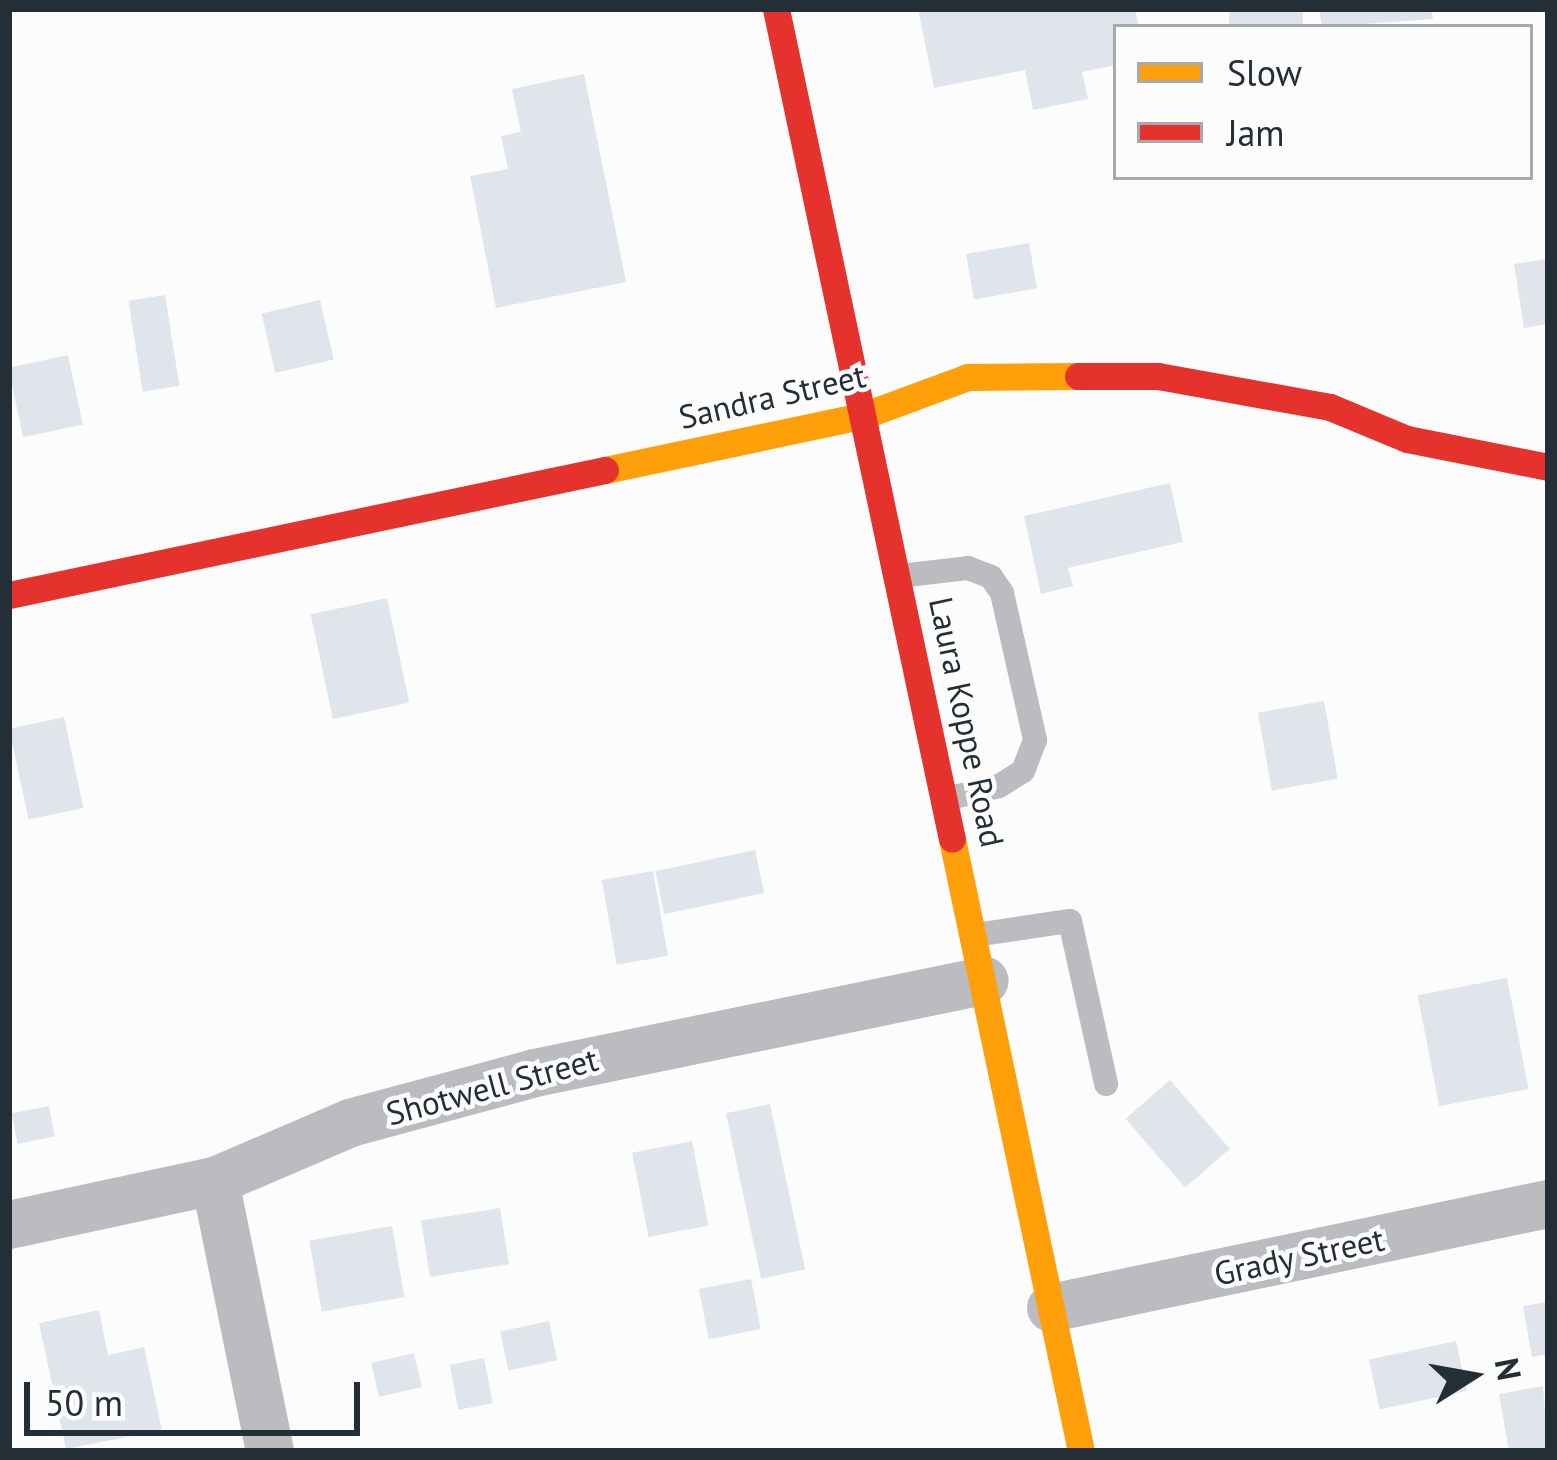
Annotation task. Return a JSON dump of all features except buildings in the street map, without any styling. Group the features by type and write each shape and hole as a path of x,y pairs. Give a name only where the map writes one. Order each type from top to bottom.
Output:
{"street":[{"name":"Laura Koppe Road","path":"776,9 1081,1451"},
{"name":"Sandra Street","path":"9,595 865,415 968,377 1158,376 1330,407 1407,439 1548,467"},
{"name":"Shotwell Street","path":"9,1225 215,1180 350,1123 980,958"},
{"path":"215,1180 270,1451"},
{"name":"Grady Street","path":"1051,1308 1548,1204"}],"lane":[{"path":"899,576 968,568 991,577 1002,593 1035,740 1011,779 946,799"},
{"path":"980,958 1070,920 1106,1084"}],"traffic: slow":[{"path":"605,470 865,415 968,377 1078,376"},
{"path":"952,839 1081,1451"}],"traffic: jam":[{"path":"776,9 952,839"},
{"path":"1078,376 1158,376 1330,407 1407,439 1548,467"},
{"path":"9,595 605,470"}]}
